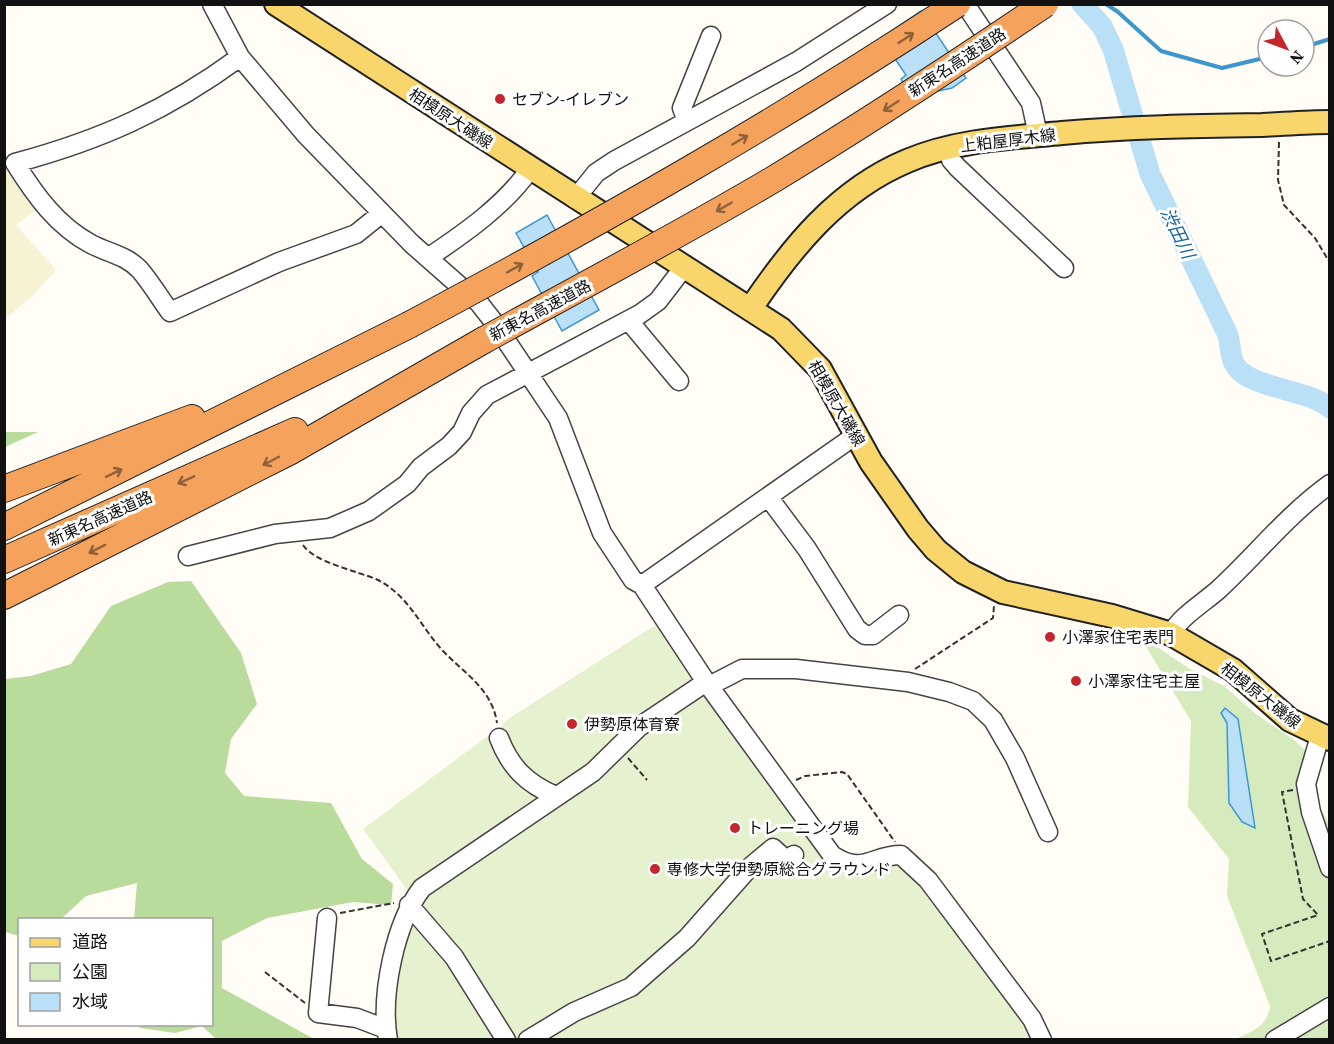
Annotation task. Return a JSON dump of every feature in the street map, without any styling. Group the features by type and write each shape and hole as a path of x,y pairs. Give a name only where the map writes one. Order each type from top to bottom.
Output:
{"highway":[{"path":"4,489 250,394 407,323 491,281 757,131 957,4"},
{"name":"新東名高速道路","path":"4,560 228,462 431,368 484,340 629,262 773,179 1045,4"},
{"name":"新東名高速道路","path":"4,527 407,323"},
{"path":"4,596 278,458 431,368"}],"main road":[{"name":"相模原大磯線","path":"276,4 575,199 781,329 820,369 884,481 936,550 963,572 994,589 1112,616 1171,634 1233,670 1276,710 1325,738"},
{"name":"上粕屋厚木線","path":"751,308 800,240 826,213 890,170 949,147 1038,135 1135,127 1329,122"}],"street":[{"path":"212,4 240,57 306,135 382,213 479,303 562,427 602,533 633,580 642,585 707,684 832,855 841,861 863,866 887,855 901,855 928,880 1032,1019 1042,1040"},
{"path":"575,199 596,173 614,161 796,62 887,4"},
{"path":"965,4 1031,103 1038,135"},
{"path":"687,121 682,108 711,36"},
{"path":"240,57 197,88 147,115 74,147 10,164 37,198 74,234 94,245 119,254 140,269 170,312 279,262 356,234 382,213"},
{"path":"949,147 951,160 957,167 1064,268"},
{"path":"429,257 461,236 518,185 530,169"},
{"path":"188,556 275,534 330,528 369,511 407,484 421,467 449,446 462,432 478,403 628,321 658,301 684,267"},
{"path":"628,321 672,378"},
{"path":"642,585 770,498 856,435"},
{"path":"1171,634 1176,624 1218,590 1290,517 1329,484"},
{"path":"770,498 807,549 857,629 865,636 873,635 899,615"},
{"path":"327,918 318,1013 357,1018 387,1034 387,994 408,906 422,888 436,876 593,772 639,727 707,684 742,669 796,669 898,681 949,692 972,701 993,720 1015,758 1048,832"},
{"path":"499,738 514,768 531,784 556,796"},
{"path":"1325,738 1306,784 1311,812 1329,868"},
{"path":"528,1040 573,1012 631,987 687,939 749,868 773,848 786,860 794,855"},
{"path":"408,906 454,957 506,1040"},
{"path":"1275,1040 1329,1006"}],"path":[{"path":"1275,124 1280,150 1278,180 1284,205 1315,238 1329,263"},
{"path":"300,531 306,550 379,581 404,598 442,650 487,694 492,703 499,738"},
{"path":"898,681 993,618 994,589"},
{"path":"618,747 647,780"},
{"path":"782,786 805,776 842,772 847,774 901,851 901,855"},
{"path":"1293,790 1282,792 1303,899 1318,915 1262,934 1271,962 1329,941"},
{"path":"327,918 348,910 393,903 408,906"},
{"path":"265,972 310,1007 318,1008"}],"shaded area":[{"path":"6,169 11,172 37,209 16,225 56,270 32,296 5,319"}],"green space":[{"path":"5,432 38,432 5,447"},
{"path":"191,581 241,653 257,704 231,739 225,773 244,796 331,803 362,859 393,884 391,905 353,902 267,918 222,941 222,988 314,1039 216,1039 202,1026 213,1026 213,918 134,918 137,883 86,896 62,918 18,918 18,936 5,932 5,679 31,676 71,664 111,606 168,582"},
{"path":"657,624 694,677 693,683 589,765 410,894 363,829 489,735 497,736 505,721"},
{"path":"1139,635 1190,669 1224,686 1257,715 1293,739 1321,765 1316,790 1318,802 1330,825 1329,1039 1235,1039 1262,1024 1270,1006 1227,896 1229,859 1188,807 1191,721"},
{"name":"専修大学伊勢原総合グラウンド","path":"699,694 706,694 826,859 865,873 899,865 926,888 1037,1040 395,1040 399,969 419,902 643,732"},
{"path":"139,1026 202,1026 175,1033"}],"water":[{"path":"921,11 966,78 952,88 911,97 901,79 906,75 881,38"},
{"path":"547,215 599,310 562,331 532,276 538,272 516,233"},
{"path":"1225,708 1238,719 1255,828 1242,822 1229,803 1227,723 1221,713"}],"waterway":[{"name":"渋田川","path":"1082,4 1102,26 1113,49 1150,174 1228,335 1234,363 1241,372 1251,378 1307,396 1330,408"},
{"path":"1106,4 1161,51 1222,68 1256,60"},
{"path":"1316,43 1330,39"}],"place":[{"name":"セブン-イレブン","path":"500,99"},
{"name":"小澤家住宅表門","path":"1050,637"},
{"name":"小澤家住宅主屋","path":"1076,681"},
{"name":"伊勢原体育寮","path":"572,724"},
{"name":"トレーニング場","path":"735,828"},
{"name":"専修大学伊勢原総合グラウンド","path":"655,869"}]}
